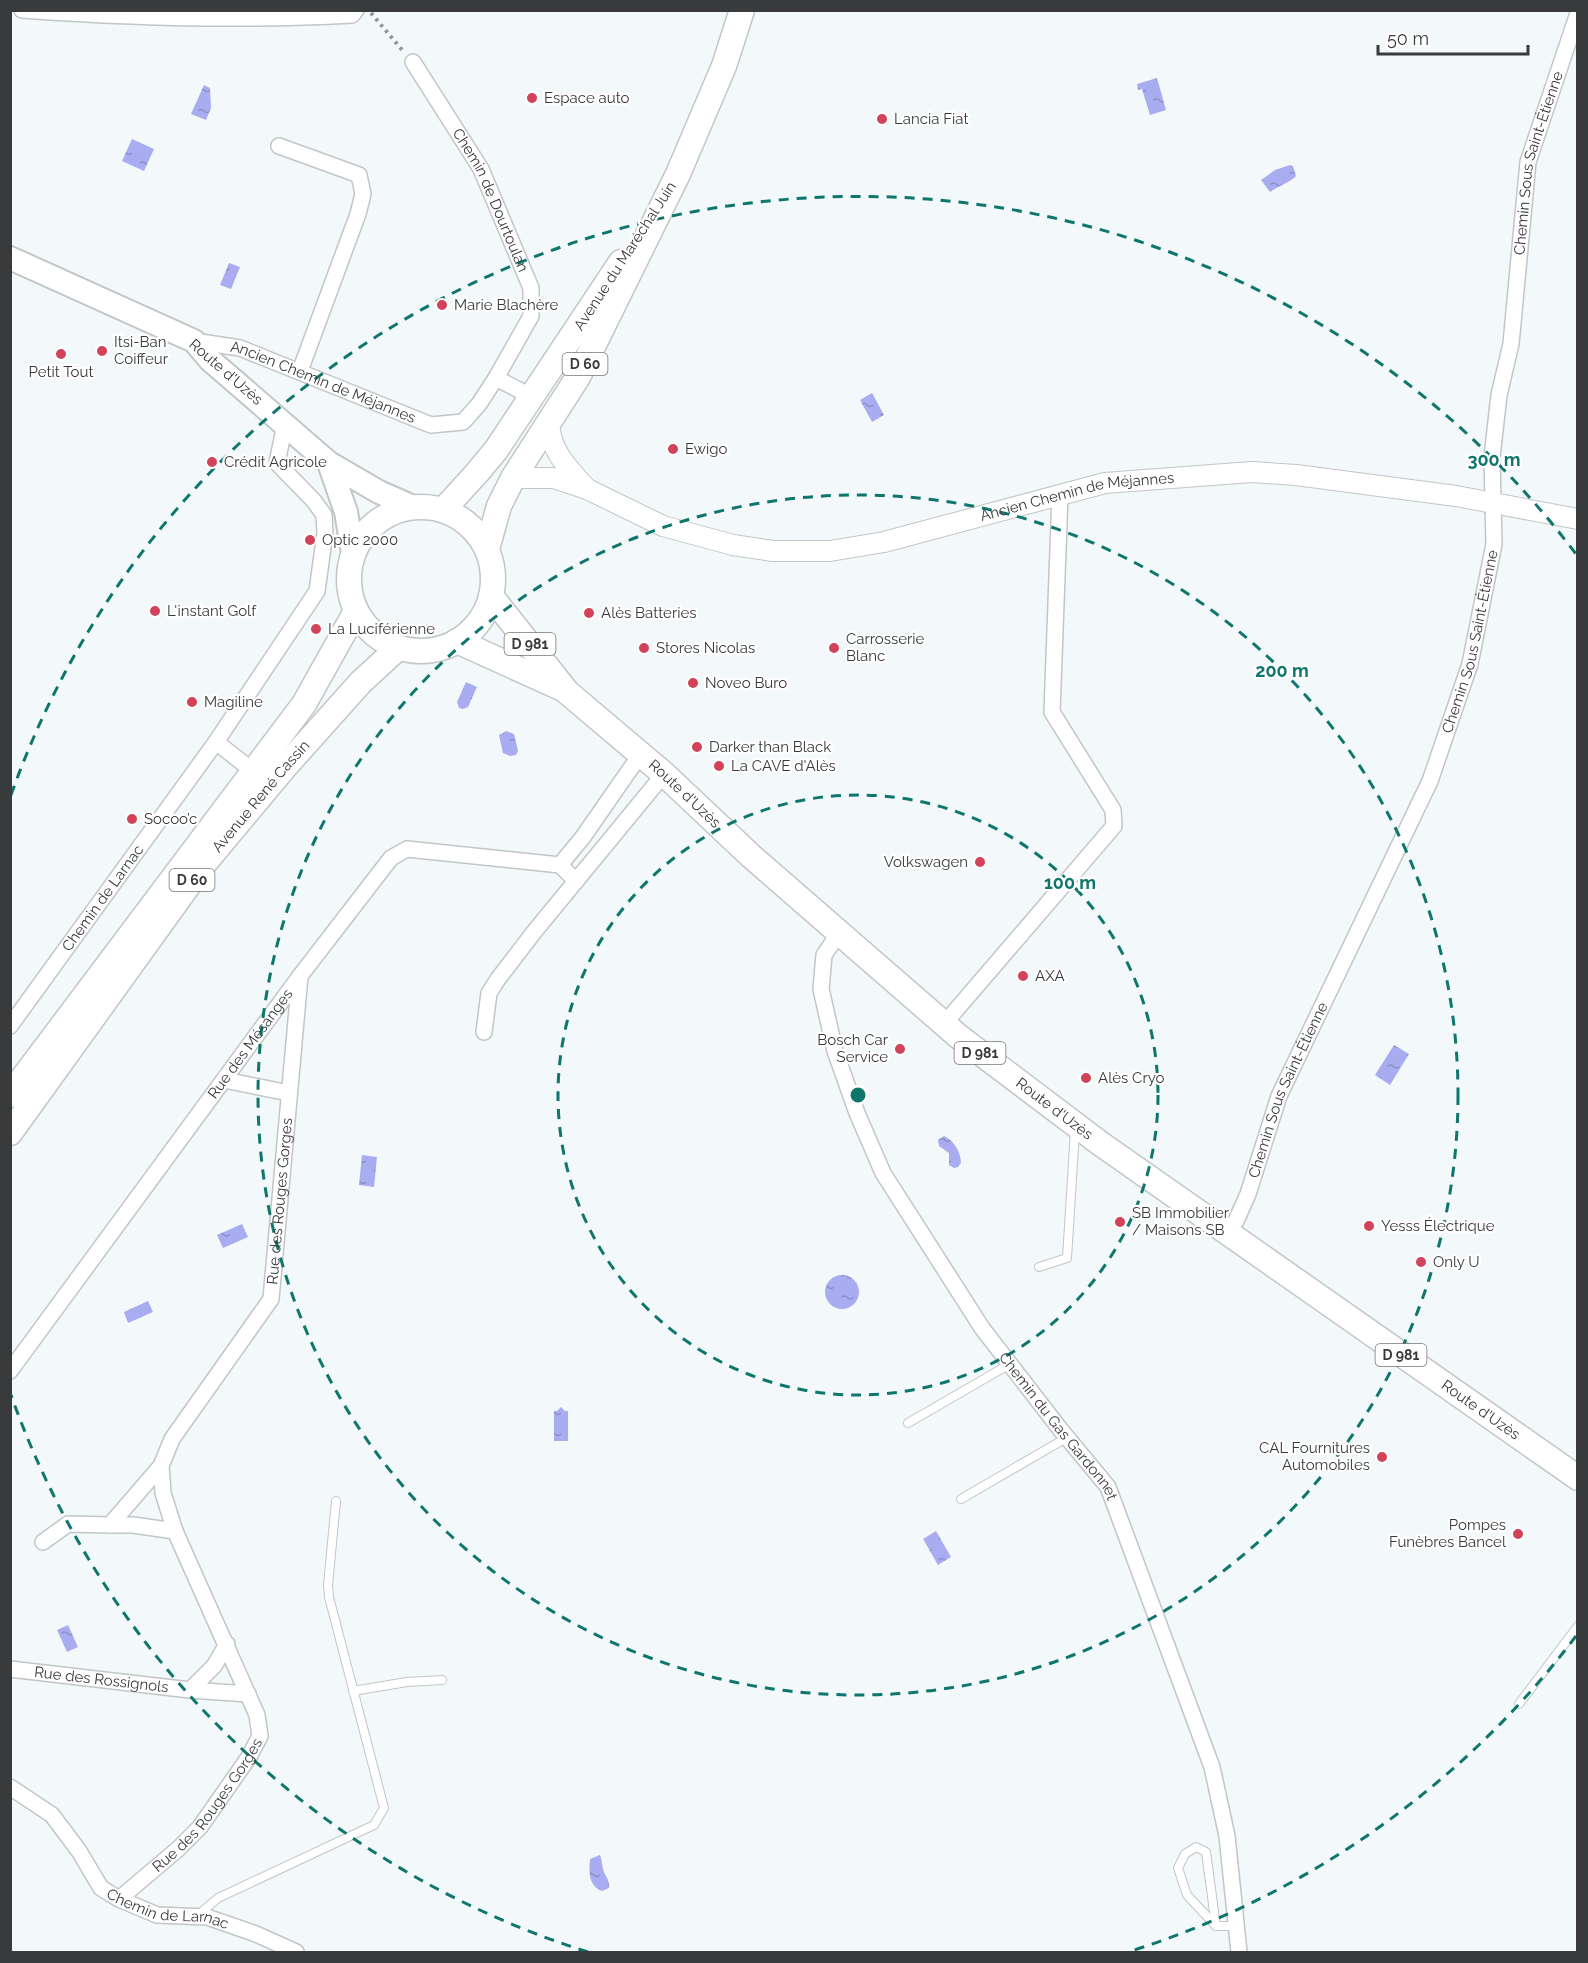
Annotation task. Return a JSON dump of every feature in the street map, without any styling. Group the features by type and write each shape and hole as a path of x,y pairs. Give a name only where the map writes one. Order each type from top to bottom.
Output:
{"main road":[{"name":"Avenue du Maréchal Juin","path":"487,549 499,506 513,477 579,376 678,174 724,66 742,10"},
{"name":"Avenue du Maréchal Juin","path":"443,510 496,450 678,174"},
{"name":"Route d'Uzès","path":"10,258 194,341 210,360 329,462 379,492 413,507"},
{"path":"329,462 346,512 353,554"},
{"path":"413,507 443,510 461,519 476,532 487,549 493,572 491,596 484,614 472,630 457,641 438,649 418,651 398,648 381,640 367,627 356,611 349,592 348,573 353,554 362,536 376,522 393,512 413,507"},
{"name":"Route d'Uzès","path":"491,596 567,692 664,774 751,856 944,1024 1076,1126 1578,1478"},
{"name":"Avenue René Cassin","path":"10,1095 304,704 356,611"},
{"name":"Route d'Uzès","path":"457,641 567,692"},
{"name":"Avenue René Cassin","path":"10,1132 203,865 284,768 361,682 398,648"}],"street":[{"path":"22,10 167,18 295,18 352,15 356,10"},
{"name":"Chemin Sous Saint-Étienne","path":"1225,1231 1236,1221 1248,1194 1279,1096 1430,781 1470,664 1494,544 1492,457 1499,394 1511,344 1528,162 1578,13"},
{"name":"Chemin de Dourtoulan","path":"413,62 481,169 531,288 531,316 496,378"},
{"path":"279,146 359,175 363,194 358,214 300,371"},
{"name":"Ancien Chemin de Méjannes","path":"194,341 240,348 431,424 463,422 479,404 496,378"},
{"path":"496,378 532,397"},
{"name":"Ancien Chemin de Méjannes","path":"549,422 550,433 559,457 587,489"},
{"name":"Chemin de Larnac","path":"10,1026 216,742 317,591 325,533 324,516 314,501 277,462 285,424"},
{"name":"Ancien Chemin de Méjannes","path":"513,477 554,478 587,489 663,526 733,545 773,551 831,551 884,542 1105,483 1252,472 1296,474 1456,496 1578,519"},
{"path":"944,1024 1114,826 1113,810 1052,712 1060,495"},
{"path":"216,742 253,771"},
{"path":"576,881 560,865 583,837 640,755"},
{"path":"484,1032 489,993 534,932 664,774"},
{"name":"Rue des Mésanges","path":"10,1371 300,976 391,858 407,849 560,865"},
{"name":"Chemin du Gas Gardonnet","path":"839,933 825,955 821,989 835,1052 857,1113 883,1173 982,1328 1108,1487 1212,1767 1227,1836 1239,1953"},
{"name":"Rue des Rouges Gorges","path":"110,1525 161,1466 172,1439 271,1299 300,976"},
{"path":"224,1080 289,1094"},
{"name":"Rue des Rouges Gorges","path":"119,1899 178,1849 200,1827 249,1757 260,1736 257,1715 175,1530 164,1493 161,1466"},
{"path":"43,1542 68,1524 133,1525 175,1530"},
{"path":"190,1690 214,1666 227,1644"},
{"name":"Rue des Rossignols","path":"10,1669 190,1690 248,1694"},
{"name":"Chemin de Larnac","path":"10,1787 52,1815 79,1851 101,1888 119,1899 157,1915 207,1917 256,1934 296,1953"}],"lane":[{"path":"1039,1267 1067,1258 1076,1126"},
{"path":"908,1423 1010,1364"},
{"path":"961,1499 1068,1437"},
{"path":"196,1917 218,1898 374,1825 384,1808 329,1598 328,1585 336,1501"},
{"path":"1519,1704 1578,1626"},
{"path":"353,1691 407,1682 442,1680"},
{"path":"1216,1926 1206,1852 1196,1847 1185,1854 1178,1868 1187,1895 1216,1926 1235,1926"}],"path":[{"path":"368,10 413,62"}],"water":[{"path":"1157,78 1166,110 1150,115 1142,89 1138,90 1137,84"},
{"path":"204,85 210,88 211,108 206,120 191,114"},
{"path":"132,139 154,149 144,171 122,161"},
{"path":"1293,166 1296,176 1270,192 1261,180 1275,170"},
{"path":"229,263 240,267 231,289 220,285"},
{"path":"872,393 884,415 872,422 860,400"},
{"path":"466,682 477,687 468,707 463,709 459,708 457,702"},
{"path":"506,731 514,734 518,751 516,755 510,756 503,753 499,735"},
{"path":"1394,1045 1409,1054 1390,1085 1375,1075"},
{"path":"944,1136 951,1140 958,1151 961,1163 958,1167 954,1168 949,1165 949,1153 939,1146 938,1140"},
{"path":"362,1155 377,1157 374,1187 359,1185"},
{"path":"242,1224 248,1237 223,1248 217,1235"},
{"path":"842,1275 854,1280 859,1292 854,1304 842,1309 830,1304 825,1292 830,1280"},
{"path":"148,1301 153,1312 128,1323 124,1312"},
{"path":"561,1407 568,1411 568,1441 554,1441 554,1411"},
{"path":"936,1531 951,1557 938,1565 923,1539"},
{"path":"68,1625 78,1647 67,1652 57,1630"},
{"path":"600,1855 609,1885 609,1888 602,1891 594,1886 590,1873 590,1859"}],"place":[{"name":"Espace auto","path":"532,98"},
{"name":"Lancia Fiat","path":"882,119"},
{"name":"Marie Blachère","path":"442,305"},
{"name":"Itsi-Ban Coiffeur","path":"102,351"},
{"name":"Petit Tout","path":"61,354"},
{"name":"Ewigo","path":"673,449"},
{"name":"Crédit Agricole","path":"212,462"},
{"name":"Optic 2000","path":"310,540"},
{"name":"L'instant Golf","path":"155,611"},
{"name":"Alès Batteries","path":"589,613"},
{"name":"La Luciférienne","path":"316,629"},
{"name":"Stores Nicolas","path":"644,648"},
{"name":"Carrosserie Blanc","path":"834,648"},
{"name":"Noveo Buro","path":"693,683"},
{"name":"Magiline","path":"192,702"},
{"name":"Darker than Black","path":"697,747"},
{"name":"La CAVE d'Alès","path":"719,766"},
{"name":"Socoo’c","path":"132,819"},
{"name":"Volkswagen","path":"980,862"},
{"name":"AXA","path":"1023,976"},
{"name":"Bosch Car Service","path":"900,1049"},
{"name":"Alès Cryo","path":"1086,1078"},
{"name":"SB Immobilier / Maisons SB","path":"1120,1222"},
{"name":"Yesss Électrique","path":"1369,1226"},
{"name":"Only U","path":"1421,1262"},
{"name":"CAL Fournitures Automobiles","path":"1382,1457"},
{"name":"Pompes Funèbres Bancel","path":"1518,1534"}]}
